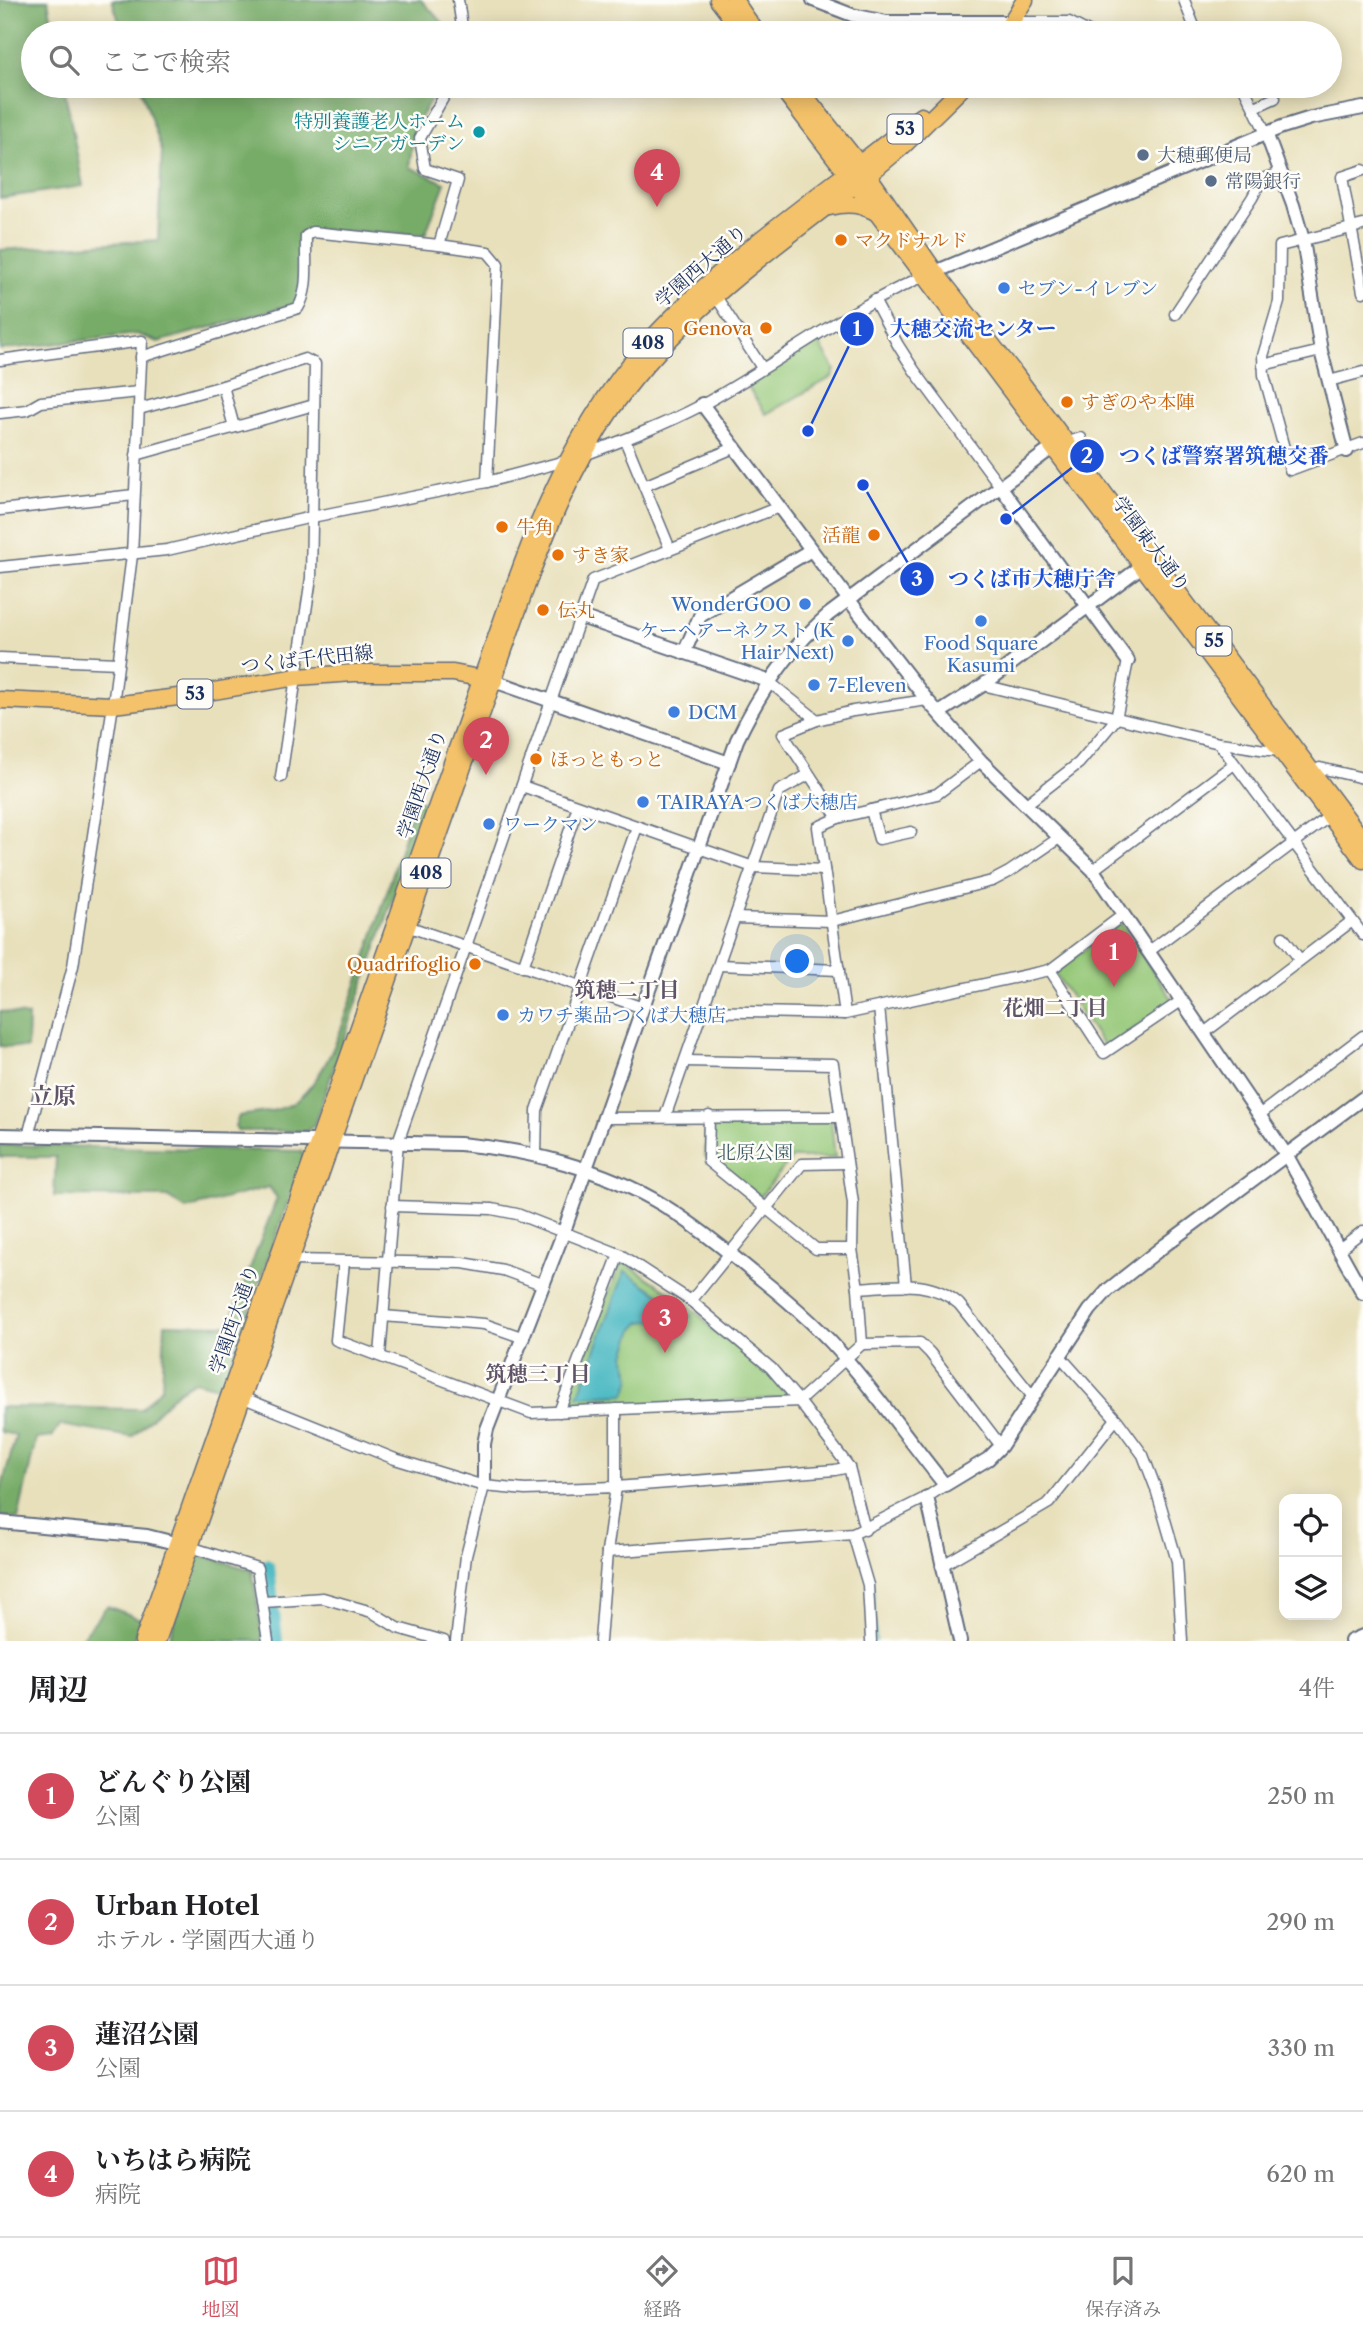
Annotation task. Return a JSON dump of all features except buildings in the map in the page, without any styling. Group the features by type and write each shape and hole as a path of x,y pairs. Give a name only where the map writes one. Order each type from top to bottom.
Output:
{"main road":[{"path":"718,0 734,21"},
{"path":"734,0 749,21"},
{"path":"1012,21 1026,0"},
{"name":"学園東大通り","path":"789,98 823,144 858,174 879,214 1015,374 1058,445 1142,566 1363,860"},
{"name":"学園東大通り","path":"805,98 929,274"},
{"name":"53","path":"858,174 940,98"},
{"name":"53","path":"858,174 903,146 952,98"},
{"path":"823,144 828,157 829,172 822,201 864,206 879,214"},
{"name":"学園西大通り","path":"143,1641 184,1545 488,679 576,457 603,401 650,341 709,284 858,174"},
{"name":"学園西大通り","path":"576,457 660,348 715,295 822,201"},
{"name":"学園東大通り","path":"1058,445 1363,840"},
{"name":"つくば千代田線","path":"0,700 113,705 296,677 389,672 453,673 488,679"},
{"name":"学園西大通り","path":"237,1395 290,1261 326,1141 407,926 488,679"},
{"name":"学園西大通り","path":"157,1641 184,1545"}],"street":[{"path":"458,0 461,21"},
{"path":"813,0 852,15 881,21"},
{"path":"1184,0 1192,21"},
{"path":"439,245 458,180 425,169 420,138 443,98"},
{"path":"1250,98 1281,173 1303,240 1321,351 1346,451"},
{"path":"1255,107 1275,98"},
{"path":"0,567 167,550 312,516 487,482 576,457 625,440 702,404 874,300 929,274 1266,133 1311,118 1363,108"},
{"path":"1363,170 1342,177 1358,227 1363,292"},
{"path":"1175,314 1262,179 1281,173"},
{"path":"1358,227 1280,246 1279,302 1263,356 1264,375 1290,470 1363,443"},
{"path":"141,357 298,307 305,290 306,236 313,232 488,252 498,264 487,482"},
{"path":"715,295 762,369"},
{"path":"874,300 914,370 1128,660 1115,719 1079,763 1025,805"},
{"path":"0,360 142,341 132,555 113,705 73,966 28,1136"},
{"path":"1264,365 1321,351"},
{"path":"139,409 223,386 305,359 315,364 311,578 281,777"},
{"path":"1329,382 1363,372"},
{"path":"223,386 234,427"},
{"path":"0,413 27,410 41,402 139,392"},
{"path":"702,404 927,700 981,761 1093,870 1287,1156 1363,1293"},
{"path":"136,455 314,405"},
{"path":"456,1641 466,1556 484,1486 484,1444 487,1429 586,1171 729,763 747,719 768,681 813,629 1000,486 1058,445 1081,438"},
{"path":"625,440 670,550"},
{"path":"644,486 736,447"},
{"path":"0,510 134,495"},
{"path":"380,1355 398,1142 593,580 779,507"},
{"path":"684,653 700,616 811,550"},
{"path":"939,713 983,685 1142,566"},
{"path":"581,617 768,681 817,720"},
{"path":"0,658 118,663"},
{"path":"488,679 729,763"},
{"path":"983,685 1219,743 1271,751 1281,750"},
{"path":"838,818 783,734 817,720 853,711 927,700"},
{"path":"1219,743 1363,935"},
{"path":"845,1014 818,827 838,818 937,794 981,761"},
{"path":"1093,870 1234,764"},
{"path":"1312,771 1320,768 1363,778"},
{"path":"665,1117 779,791 808,775"},
{"path":"522,786 753,867 824,870"},
{"path":"523,967 578,806"},
{"path":"871,810 879,839 911,832"},
{"path":"1148,952 1323,821"},
{"path":"536,1155 537,1110 637,827"},
{"path":"735,918 832,921 992,881 1059,838"},
{"path":"702,1011 845,1014 1050,970 1124,915"},
{"path":"1204,1033 1352,921"},
{"path":"407,926 643,1008"},
{"path":"1283,937 1300,960"},
{"path":"719,965 839,970"},
{"path":"1050,970 1104,1053 1181,1001"},
{"path":"878,1007 906,1286"},
{"path":"1259,1115 1363,1036"},
{"path":"685,1061 833,1064 853,1203 852,1249 862,1344"},
{"path":"607,1552 853,1534 927,1497 988,1459 1001,1446 1059,1355 1090,1310 1108,1290 1363,1098"},
{"path":"709,1116 708,1161 816,1249 852,1249"},
{"path":"605,1118 840,1117"},
{"path":"0,1135 465,1144 536,1155 586,1171 663,1205 730,1252 799,1312 845,1357 945,1485"},
{"path":"691,1301 802,1164 847,1163"},
{"path":"392,1206 492,1209 517,1214 619,1254 691,1301 771,1368 849,1467 864,1530"},
{"path":"1338,1250 1363,1231"},
{"path":"559,1412 619,1254"},
{"path":"290,1261 463,1264 503,1270 544,1285"},
{"path":"344,1262 336,1340 531,1413 799,1401 862,1344 920,1343 1001,1446"},
{"path":"858,1287 932,1287 949,1295 1033,1397"},
{"path":"383,1316 484,1324 524,1338"},
{"path":"1059,1355 1116,1419 1143,1455 1170,1532 1177,1561 1182,1641"},
{"path":"237,1395 395,1459 484,1486 525,1490 616,1487 849,1467"},
{"path":"600,1641 607,1552 616,1487 616,1409"},
{"path":"942,1566 1049,1503 1116,1419"},
{"path":"927,1497 960,1641"},
{"path":"0,1522 147,1536 257,1569 269,1601 268,1641"},
{"path":"853,1534 868,1586 871,1641"},
{"path":"269,1601 324,1598 372,1612 398,1628 444,1641"}],"green space":[{"path":"0,0 48,0 52,21 21,21 21,98 66,98 83,186 0,198"},
{"path":"112,0 421,0 441,21 119,21"},
{"path":"144,98 432,98 415,125 409,167 445,183 425,235 306,230 298,303 158,342 137,334 0,350 0,250 158,240 162,151"},
{"path":"818,341 835,370 832,377 766,414 746,384"},
{"path":"415,800 427,802 314,1125 307,1131 238,1131 235,1126 239,1116 276,1110 296,1101 309,1089 329,1058 369,948"},
{"path":"1119,924 1172,999 1171,1004 1104,1047 1056,975 1057,970"},
{"path":"0,1011 28,1016 27,1048 0,1046"},
{"name":"北原公園","path":"831,1118 835,1158 792,1158 760,1197 705,1156 706,1120"},
{"path":"0,1145 301,1151 304,1157 222,1388 194,1381 178,1391 132,1437 60,1425 52,1437 36,1439 18,1519 0,1516 0,1494 16,1435 0,1432 0,1407 141,1409 162,1387 165,1324 228,1325 277,1198 269,1187 186,1209 167,1197 54,1196 56,1157 0,1157"},
{"path":"625,1263 698,1313 712,1331 719,1332 770,1374 790,1395 787,1398 568,1408 566,1403 620,1265"},
{"path":"197,1554 252,1570 263,1641 168,1641"},
{"path":"107,1606 141,1619 133,1641 79,1641"}],"water":[{"path":"625,1271 691,1316 641,1322 634,1329 625,1355 631,1379 625,1394 578,1396"}],"waterway":[{"path":"862,1536 873,1586 876,1641"},
{"path":"267,1567 275,1641"}],"place":[{"name":"特別養護老人ホーム シニアガーデン","path":"479,132"},
{"name":"大穂郵便局","path":"1143,155"},
{"name":"常陽銀行","path":"1211,181"},
{"name":"いちはら病院","path":"657,207"},
{"name":"マクドナルド","path":"841,240"},
{"name":"セブン-イレブン","path":"1004,288"},
{"name":"Genova","path":"766,328"},
{"name":"すぎのや本陣","path":"1067,402"},
{"name":"大穂交流センター","path":"808,431"},
{"name":"つくば市大穂庁舎","path":"863,485"},
{"name":"つくば警察署筑穂交番","path":"1006,519"},
{"name":"牛角","path":"502,527"},
{"name":"活龍","path":"874,535"},
{"name":"すき家","path":"558,555"},
{"name":"WonderGOO","path":"805,604"},
{"name":"伝丸","path":"543,610"},
{"name":"Food Square Kasumi","path":"981,621"},
{"name":"ケーヘアーネクスト (K Hair Next)","path":"848,641"},
{"name":"7-Eleven","path":"814,685"},
{"name":"DCM","path":"674,712"},
{"name":"ほっともっと","path":"536,759"},
{"name":"Urban Hotel","path":"486,775"},
{"name":"TAIRAYAつくば大穂店","path":"643,802"},
{"name":"ワークマン","path":"489,824"},
{"name":"Quadrifoglio","path":"475,964"},
{"name":"どんぐり公園","path":"1114,987"},
{"name":"カワチ薬品つくば大穂店","path":"503,1015"},
{"name":"蓮沼公園","path":"665,1353"}],"district":[{"name":"筑穂二丁目","path":"627,989"},
{"name":"花畑二丁目","path":"1055,1007"},
{"name":"立原","path":"53,1096"},
{"name":"筑穂三丁目","path":"538,1373"}]}
